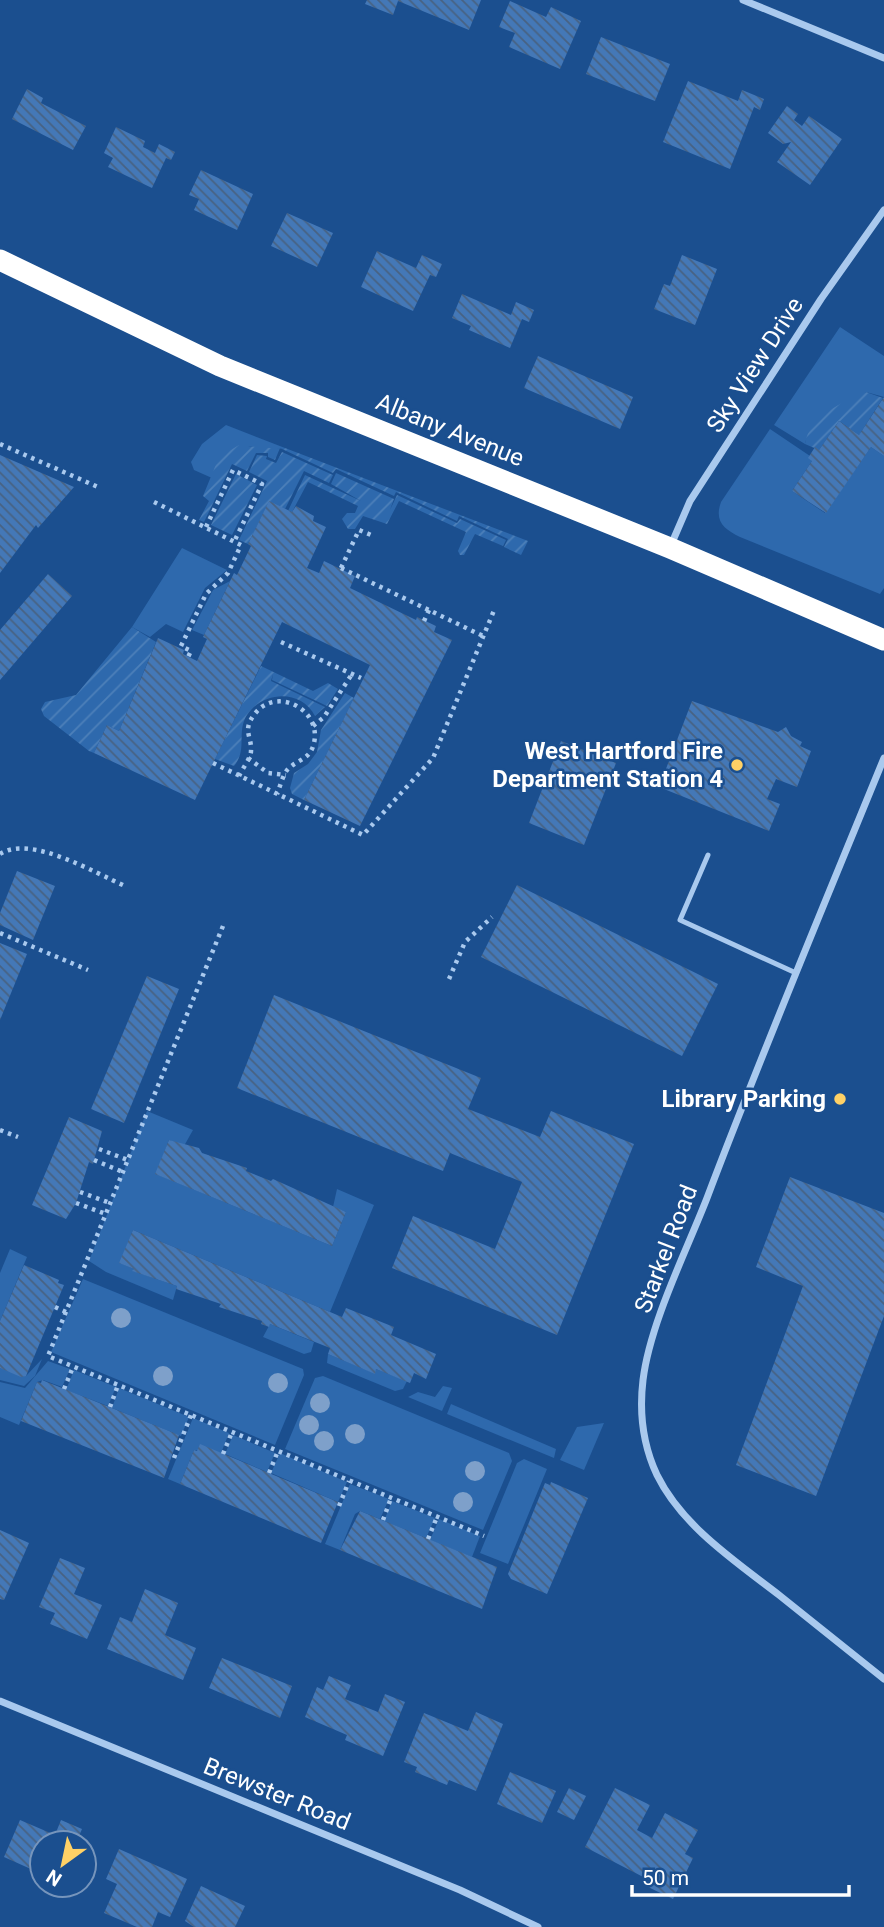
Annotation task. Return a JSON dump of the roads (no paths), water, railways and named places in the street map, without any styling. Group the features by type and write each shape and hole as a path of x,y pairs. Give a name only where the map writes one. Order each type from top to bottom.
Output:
{"highway":[{"name":"Albany Avenue","path":"0,260 220,366 670,548 884,640"}],"street":[{"path":"743,0 884,58"},
{"name":"Sky View Drive","path":"670,548 690,501 821,299 884,210"},
{"name":"Starkel Road","path":"884,758 656,1330 643,1379 642,1427 658,1477 703,1533 884,1679"},
{"name":"Brewster Road","path":"0,1702 460,1890 538,1927"}],"lane":[{"path":"708,855 680,920 796,974"}],"place":[{"name":"West Hartford Fire Department Station 4","path":"737,765"},
{"name":"Library Parking","path":"840,1099"}]}
